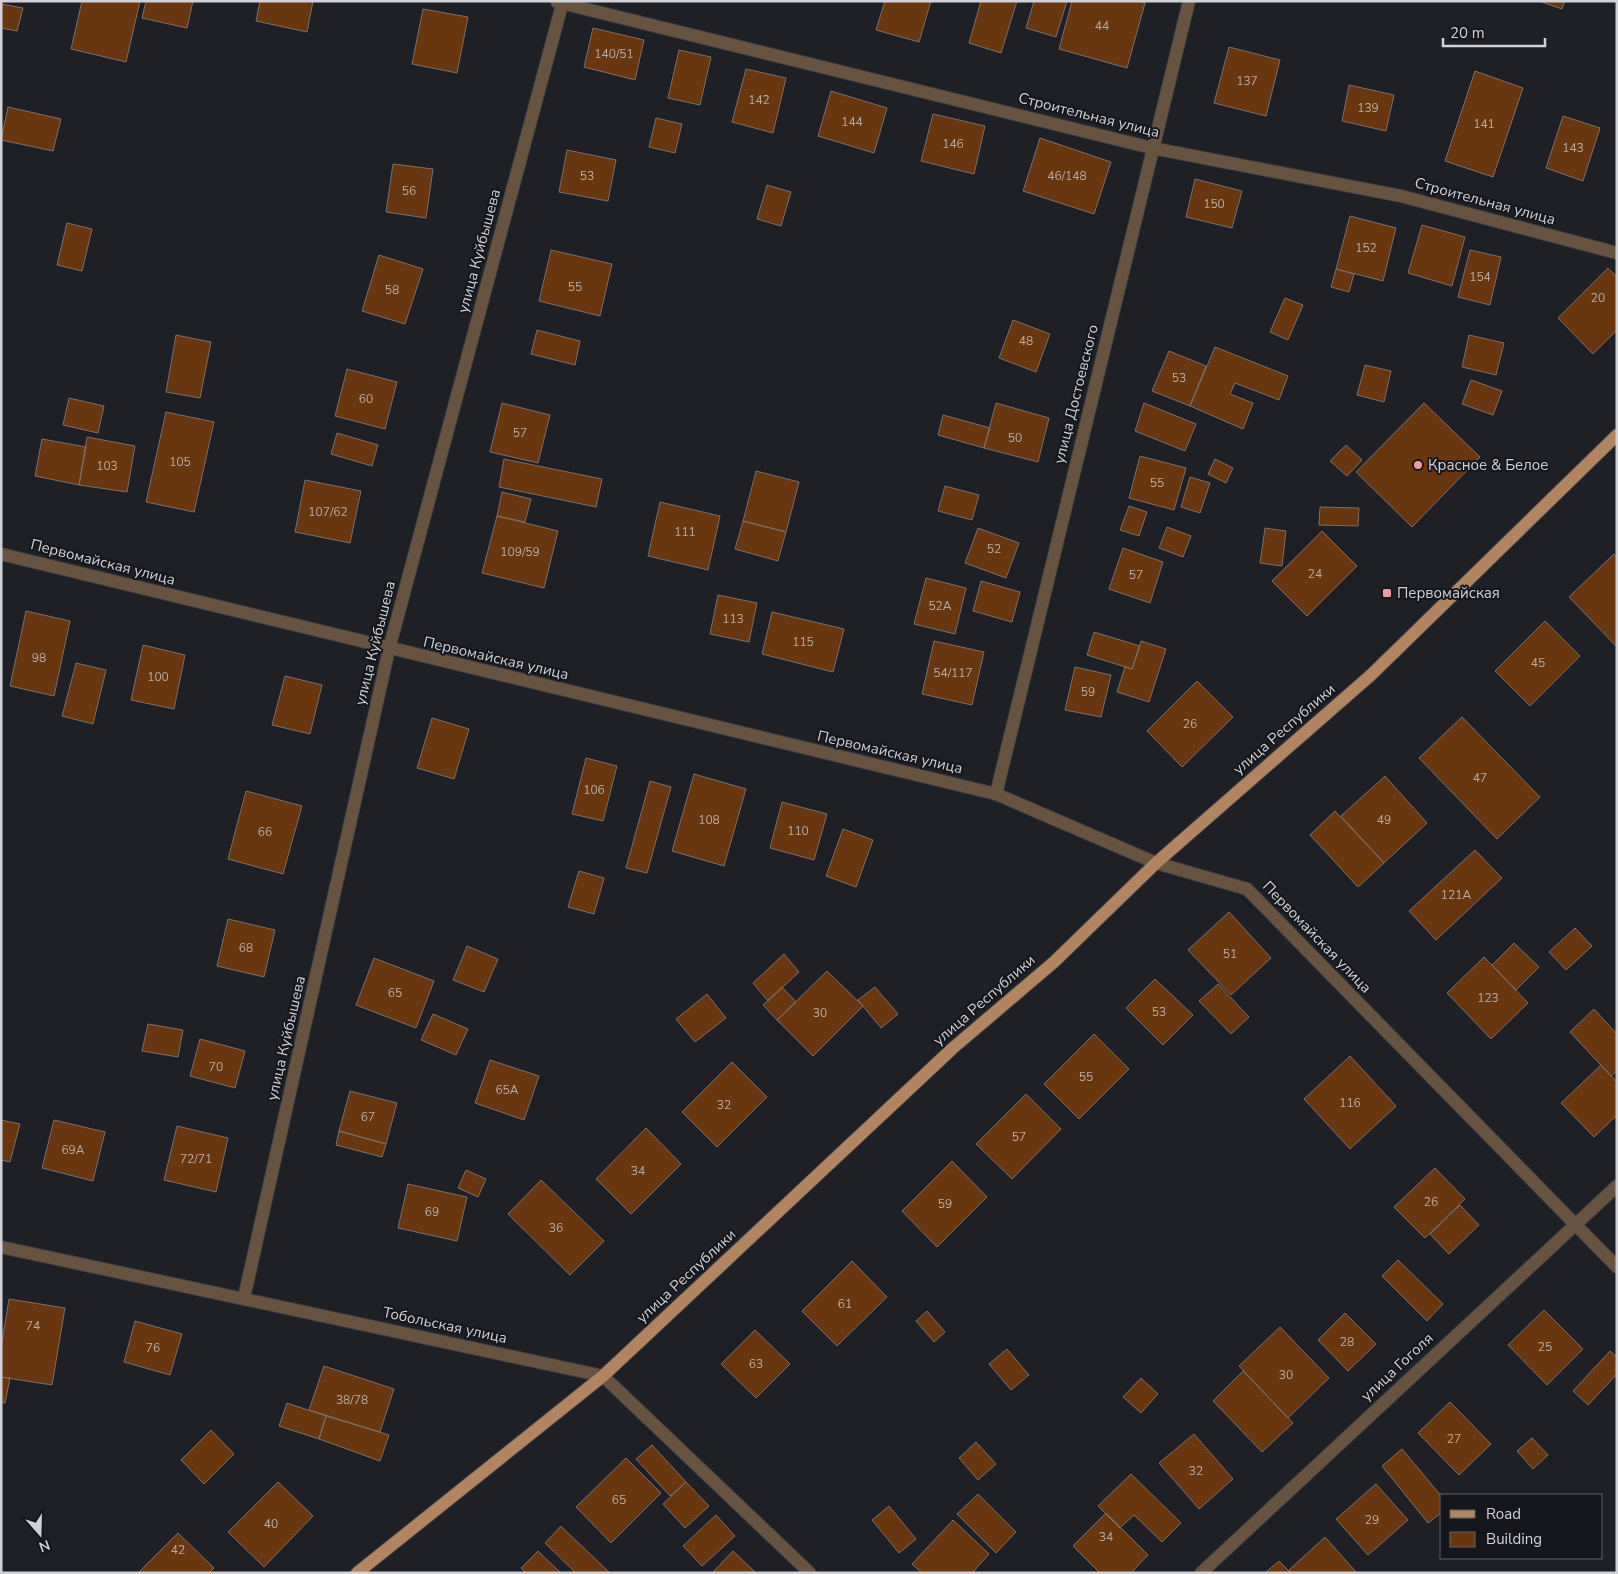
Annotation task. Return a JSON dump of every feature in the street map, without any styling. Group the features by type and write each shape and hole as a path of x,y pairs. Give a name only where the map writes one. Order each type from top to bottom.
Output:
{"main road":[{"name":"улица Республики","path":"357,1573 603,1376 953,1048 1054,962 1156,863 1371,675 1617,435"}],"street":[{"name":"улица Достоевского","path":"996,794 1189,1"},
{"name":"Строительная улица","path":"560,2 1152,148 1401,196 1617,253"},
{"name":"улица Куйбышева","path":"244,1298 388,649 560,2"},
{"name":"Первомайская улица","path":"1,554 388,649 996,794 1156,863 1247,889 1617,1267"},
{"name":"улица Гоголя","path":"1201,1573 1617,1186"},
{"name":"Тобольская улица","path":"1,1246 603,1376"},
{"path":"603,1376 810,1573"}],"building":[{"path":"82,1 140,1 126,62 71,49"},
{"path":"146,1 193,1 187,28 142,18"},
{"path":"260,1 313,1 307,32 256,21"},
{"path":"885,1 931,1 919,42 876,30"},
{"path":"981,1 1017,1 1001,53 969,43"},
{"path":"1034,1 1067,1 1056,37 1026,28"},
{"path":"1072,1 1138,1 1145,3 1127,68 1059,49"},
{"path":"1539,1 1565,1 1562,9"},
{"path":"1,4 23,8 17,31 1,28"},
{"path":"423,9 468,17 457,73 412,64"},
{"path":"593,28 644,40 635,80 584,67"},
{"path":"1229,47 1280,60 1266,116 1214,103"},
{"path":"679,50 711,57 700,105 668,98"},
{"path":"746,69 786,78 773,133 732,122"},
{"path":"1475,71 1523,88 1493,177 1445,161"},
{"path":"1349,85 1394,95 1386,131 1342,121"},
{"path":"831,91 887,108 874,153 818,136"},
{"path":"8,107 61,119 53,151 1,140"},
{"path":"933,114 985,126 974,174 921,161"},
{"path":"1563,116 1600,128 1583,181 1546,168"},
{"path":"656,118 682,124 675,153 649,147"},
{"path":"1040,138 1111,162 1094,214 1023,191"},
{"path":"567,150 616,160 608,201 559,192"},
{"path":"393,164 433,169 426,218 386,212"},
{"path":"1195,179 1242,191 1232,228 1186,217"},
{"path":"767,185 791,192 781,226 757,219"},
{"path":"1350,216 1396,228 1383,281 1336,269"},
{"path":"67,223 92,229 82,271 57,265"},
{"path":"1422,225 1465,237 1452,286 1408,273"},
{"path":"551,250 612,264 600,316 539,301"},
{"path":"1470,250 1501,257 1490,305 1458,297"},
{"path":"379,255 423,269 405,324 362,311"},
{"path":"1608,268 1617,277 1617,330 1593,354 1558,318"},
{"path":"1336,269 1354,274 1349,292 1331,287"},
{"path":"1285,298 1303,305 1288,340 1270,332"},
{"path":"1013,320 1050,334 1036,372 999,358"},
{"path":"537,330 580,341 575,365 531,354"},
{"path":"176,335 211,342 200,398 166,392"},
{"path":"1469,335 1504,343 1496,375 1462,367"},
{"path":"1215,347 1288,376 1279,400 1235,383 1230,394 1253,403 1243,429 1190,406"},
{"path":"1169,351 1206,366 1190,406 1152,391"},
{"path":"1365,365 1391,371 1384,402 1357,395"},
{"path":"347,369 397,382 385,429 335,416"},
{"path":"1471,380 1502,391 1493,415 1462,404"},
{"path":"69,398 104,406 98,433 63,425"},
{"path":"502,403 550,415 538,463 490,452"},
{"path":"996,403 1049,418 1038,462 984,448"},
{"path":"1144,403 1196,424 1185,451 1135,431"},
{"name":"Красное & Белое","path":"1424,403 1480,457 1412,527 1356,472"},
{"path":"166,412 214,422 194,512 146,502"},
{"path":"943,415 990,428 984,448 938,435"},
{"path":"337,433 378,445 372,466 331,454"},
{"path":"87,437 135,446 127,492 79,485"},
{"path":"42,439 86,447 79,485 35,476"},
{"path":"1346,445 1362,460 1347,476 1330,461"},
{"path":"1140,456 1186,468 1174,510 1129,498"},
{"path":"504,459 602,479 596,507 499,487"},
{"path":"1215,459 1233,468 1226,483 1208,474"},
{"path":"756,471 799,482 786,532 743,521"},
{"path":"1190,477 1210,483 1200,513 1181,507"},
{"path":"305,480 361,491 350,543 295,532"},
{"path":"945,486 979,495 972,520 938,511"},
{"path":"502,492 531,499 525,522 497,516"},
{"path":"660,502 720,516 708,570 648,556"},
{"path":"1129,506 1147,512 1139,536 1120,530"},
{"path":"1320,507 1359,508 1358,526 1319,525"},
{"path":"497,516 558,531 544,588 482,573"},
{"path":"743,521 786,532 778,561 735,549"},
{"path":"1167,527 1191,536 1183,557 1159,548"},
{"path":"978,528 1019,543 1006,578 965,563"},
{"path":"1265,528 1286,531 1282,566 1260,563"},
{"path":"1322,531 1357,566 1307,616 1272,581"},
{"path":"1123,548 1163,562 1150,603 1109,589"},
{"path":"1614,554 1617,557 1617,647 1569,597"},
{"path":"926,578 966,588 955,634 914,624"},
{"path":"981,581 1020,592 1012,622 973,611"},
{"path":"718,595 757,603 749,642 710,634"},
{"path":"26,611 70,621 54,696 10,686"},
{"path":"772,612 844,629 833,672 762,654"},
{"path":"1545,621 1580,656 1530,706 1495,671"},
{"path":"1094,632 1140,646 1132,669 1087,655"},
{"path":"934,641 984,652 972,705 922,694"},
{"path":"1141,641 1166,649 1149,702 1117,692 1125,667 1132,669"},
{"path":"143,645 185,655 174,709 131,700"},
{"path":"76,663 106,670 93,724 62,716"},
{"path":"1075,667 1111,675 1101,717 1065,710"},
{"path":"285,676 322,685 310,734 272,725"},
{"path":"1197,681 1233,717 1182,767 1147,731"},
{"path":"1462,717 1540,797 1497,839 1419,758"},
{"path":"432,718 469,729 454,779 417,768"},
{"path":"586,758 617,766 603,821 572,814"},
{"path":"694,774 746,789 724,866 672,851"},
{"path":"1385,776 1427,823 1384,863 1341,816"},
{"path":"650,781 671,787 647,873 626,868"},
{"path":"246,791 302,806 283,874 228,859"},
{"path":"782,802 827,814 814,860 770,848"},
{"path":"1335,811 1384,863 1358,887 1310,835"},
{"path":"843,829 873,840 856,887 826,876"},
{"path":"1475,850 1502,878 1436,940 1409,911"},
{"path":"579,871 604,878 594,914 568,907"},
{"path":"1229,912 1271,958 1231,995 1188,950"},
{"path":"228,919 275,930 264,977 217,966"},
{"path":"1575,928 1592,946 1566,970 1549,952"},
{"path":"1514,943 1539,967 1516,990 1492,965"},
{"path":"467,946 498,959 484,992 453,980"},
{"path":"784,954 799,972 768,1001 753,983"},
{"path":"1484,957 1528,1003 1491,1039 1447,993"},
{"path":"374,958 434,981 416,1028 356,1005"},
{"path":"827,971 863,1006 813,1056 777,1020"},
{"path":"1155,979 1193,1015 1163,1045 1126,1008"},
{"path":"1218,984 1249,1017 1231,1034 1199,1001"},
{"path":"782,987 796,1002 777,1020 763,1005"},
{"path":"875,987 898,1014 881,1028 858,1000"},
{"path":"707,994 726,1018 695,1042 676,1019"},
{"path":"1594,1009 1617,1034 1617,1071 1611,1076 1570,1032"},
{"path":"433,1014 468,1029 456,1055 421,1040"},
{"path":"148,1024 183,1030 178,1057 142,1051"},
{"path":"1094,1034 1129,1069 1079,1119 1044,1084"},
{"path":"200,1039 245,1051 235,1088 190,1076"},
{"path":"1350,1056 1396,1106 1350,1149 1304,1099"},
{"path":"490,1060 539,1076 524,1120 475,1103"},
{"path":"732,1062 767,1097 717,1147 682,1112"},
{"path":"1601,1065 1617,1082 1617,1115 1594,1137 1561,1103"},
{"path":"350,1091 397,1103 386,1144 339,1131"},
{"path":"1026,1094 1061,1129 1012,1179 976,1144"},
{"path":"1,1120 20,1124 10,1162 1,1160"},
{"path":"54,1120 105,1132 93,1181 42,1168"},
{"path":"177,1126 228,1138 216,1192 164,1180"},
{"path":"646,1128 681,1164 631,1214 596,1179"},
{"path":"339,1131 386,1144 382,1157 336,1145"},
{"path":"952,1161 987,1197 937,1247 902,1211"},
{"path":"1435,1168 1465,1199 1425,1238 1394,1207"},
{"path":"466,1170 486,1179 478,1197 458,1188"},
{"path":"541,1180 604,1241 570,1275 508,1214"},
{"path":"408,1184 467,1197 457,1241 398,1228"},
{"path":"1460,1205 1479,1225 1449,1254 1430,1234"},
{"path":"1398,1260 1443,1304 1427,1321 1382,1276"},
{"path":"852,1261 887,1297 837,1346 802,1311"},
{"path":"9,1299 65,1308 52,1385 1,1377 1,1348"},
{"path":"1544,1310 1583,1349 1547,1385 1508,1345"},
{"path":"927,1311 945,1332 934,1342 916,1321"},
{"path":"1345,1313 1376,1344 1348,1371 1318,1340"},
{"path":"135,1321 182,1334 170,1375 124,1362"},
{"path":"1280,1327 1329,1378 1288,1418 1239,1366"},
{"path":"755,1330 790,1364 756,1398 721,1364"},
{"path":"1007,1349 1029,1375 1011,1390 989,1364"},
{"path":"1610,1351 1617,1357 1617,1374 1588,1405 1573,1391"},
{"path":"324,1366 394,1389 380,1432 309,1410"},
{"path":"1243,1371 1293,1423 1262,1452 1213,1401"},
{"path":"1,1377 10,1378 5,1403 1,1402"},
{"path":"1141,1378 1158,1394 1141,1413 1123,1397"},
{"path":"1450,1402 1491,1444 1459,1475 1418,1433"},
{"path":"287,1403 326,1416 319,1439 279,1426"},
{"path":"326,1416 389,1435 380,1461 319,1439"},
{"path":"211,1430 234,1454 204,1484 181,1460"},
{"path":"1194,1434 1233,1479 1199,1509 1159,1463"},
{"path":"1532,1438 1548,1455 1533,1469 1517,1451"},
{"path":"976,1442 996,1464 978,1480 959,1458"},
{"path":"652,1445 686,1482 670,1496 636,1459"},
{"path":"1402,1449 1440,1495 1440,1514 1428,1523 1382,1466"},
{"path":"626,1458 661,1493 611,1543 576,1507"},
{"path":"1131,1474 1181,1523 1162,1542 1134,1515 1120,1528 1098,1506"},
{"path":"278,1482 313,1516 264,1567 228,1532"},
{"path":"686,1482 709,1506 685,1528 663,1504"},
{"path":"1376,1484 1408,1520 1368,1555 1336,1519"},
{"path":"978,1494 1016,1532 996,1553 957,1514"},
{"path":"889,1506 916,1539 899,1553 872,1520"},
{"path":"1106,1513 1148,1555 1131,1573 1100,1573 1073,1546"},
{"path":"716,1515 735,1536 702,1566 683,1546"},
{"path":"953,1520 989,1554 972,1573 922,1573 912,1564"},
{"path":"561,1526 610,1573 576,1573 545,1543"},
{"path":"178,1533 214,1568 209,1573 138,1573"},
{"path":"1325,1537 1357,1573 1291,1573 1289,1570"},
{"path":"538,1551 561,1573 526,1573 521,1568"},
{"path":"733,1551 756,1573 712,1573"},
{"path":"1279,1561 1291,1573 1265,1573"}],"place":[{"name":"Красное & Белое","path":"1418,465"},
{"name":"Первомайская","path":"1387,593"}]}
